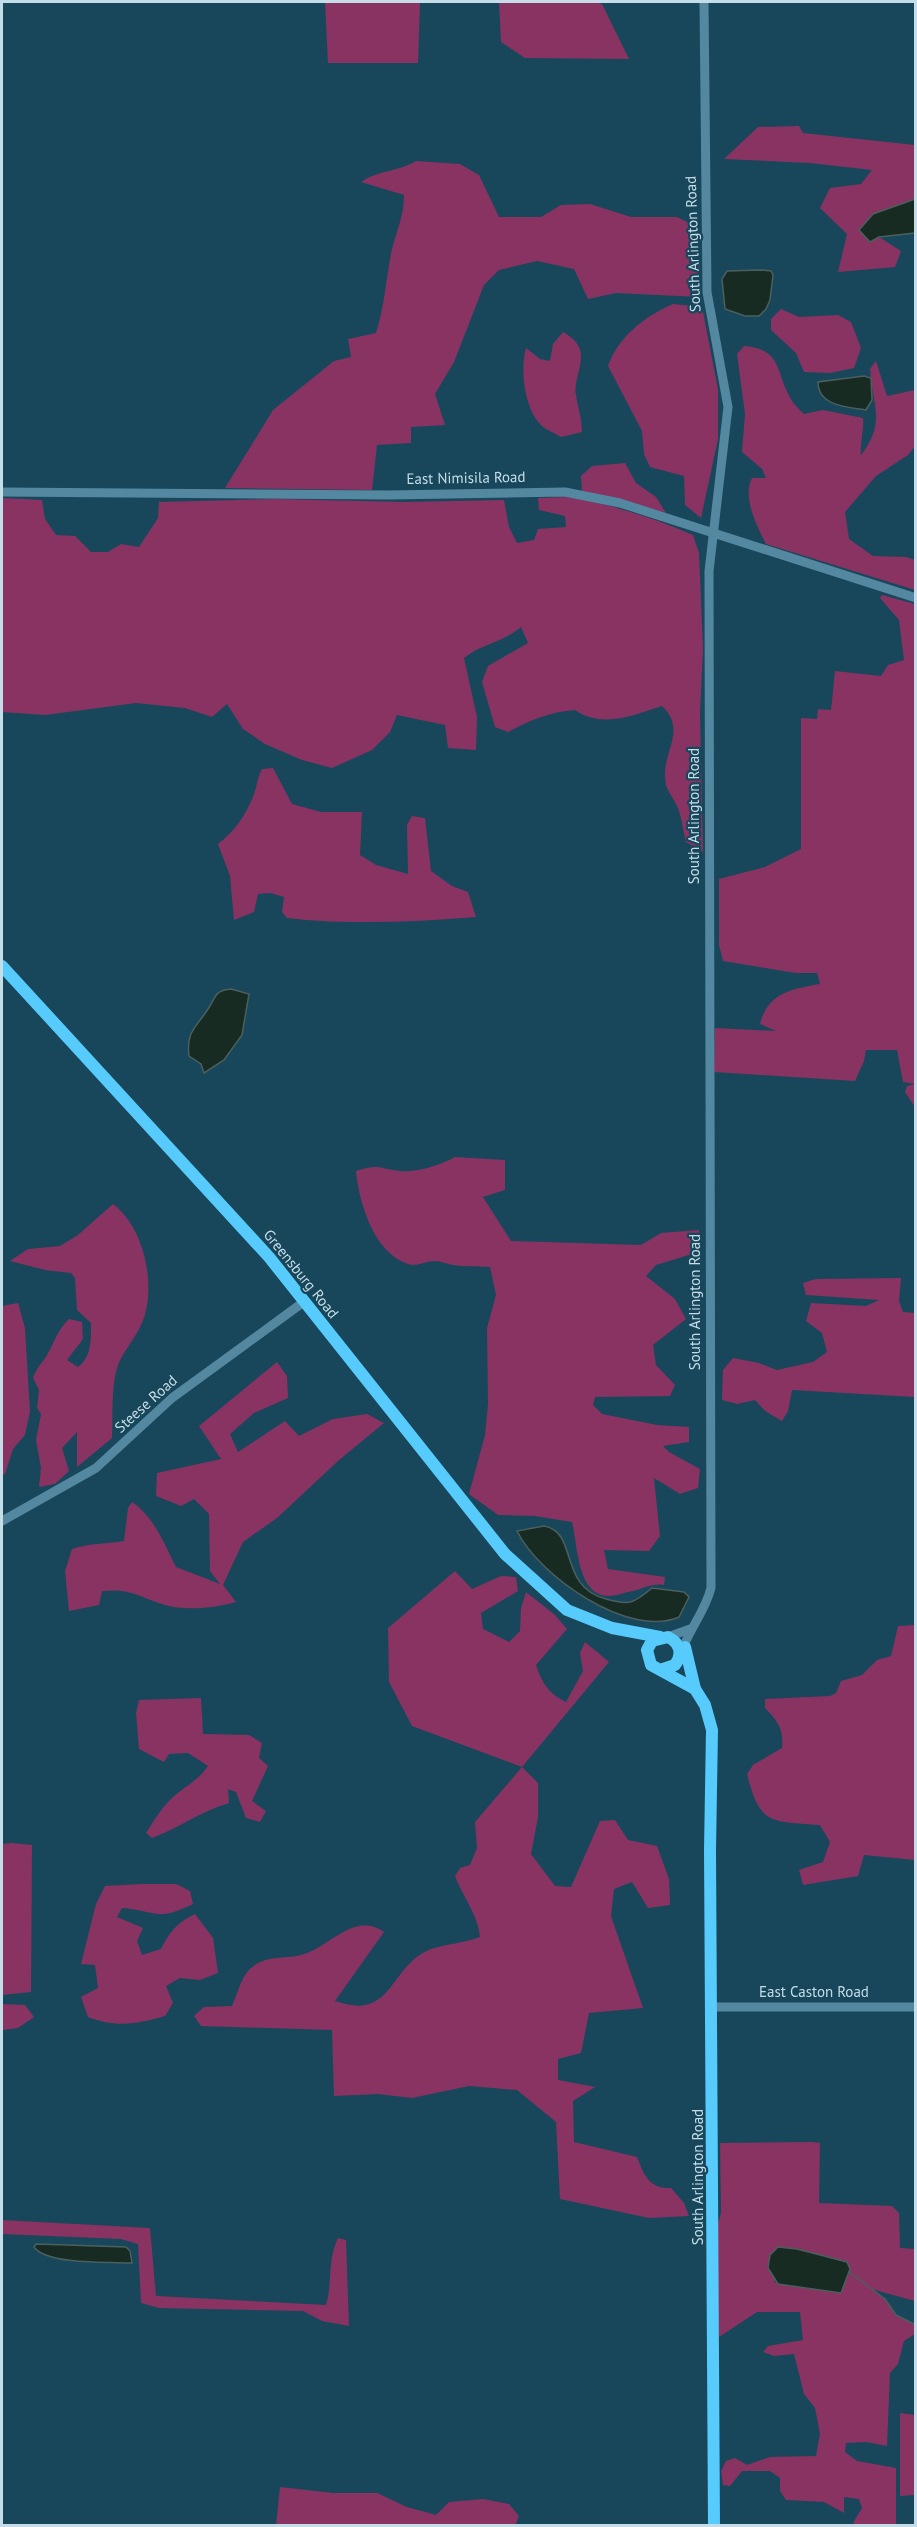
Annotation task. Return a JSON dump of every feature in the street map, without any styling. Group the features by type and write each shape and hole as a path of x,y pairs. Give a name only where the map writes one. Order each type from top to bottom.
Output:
{"main road":[{"name":"Greensburg Road","path":"2,966 233,1216 305,1301 494,1542 514,1564 567,1610 631,1633"},
{"path":"631,1633 664,1637 677,1644 690,1686"},
{"path":"631,1633 647,1652 651,1665 690,1686"},
{"path":"647,1652 652,1641 664,1637"},
{"path":"685,1642 690,1686"},
{"path":"660,1670 671,1668 680,1656"},
{"name":"South Arlington Road","path":"690,1686 705,1705 712,1730 714,2526"}],"street":[{"name":"South Arlington Road","path":"680,1656 690,1629 703,1612 711,1588 709,571 711,534 726,442 728,407 707,292 704,2"},
{"name":"East Nimisila Road","path":"2,492 421,495 565,492 620,503 915,598"},
{"name":"Steese Road","path":"2,1521 96,1468 172,1398 305,1301"},
{"path":"664,1637 690,1629"},
{"name":"East Caston Road","path":"712,2007 915,2007"}],"shaded area":[{"path":"325,2 420,2 418,63 328,63"},
{"path":"499,2 594,2 602,4 629,59 525,58 501,42"},
{"path":"799,126 803,133 915,145 915,199 911,200 879,237 901,251 895,267 838,272 847,234 820,208 830,188 861,184 872,170 810,163 724,159 758,127"},
{"path":"416,161 460,164 479,175 499,217 541,217 561,205 590,204 631,217 677,217 699,228 700,297 616,293 588,299 574,269 537,261 499,270 484,285 454,362 435,394 445,425 411,427 411,443 377,445 372,490 225,488 273,410 334,361 351,357 348,339 376,333 392,249 402,216 404,195 361,182 374,175"},
{"path":"915,199 915,233 879,237 870,242 859,230 873,214"},
{"path":"727,271 771,271 773,275 770,300 766,309 759,316 745,316 725,309 722,279"},
{"path":"673,304 702,307 718,389 718,439 701,518 685,505 684,476 650,467 644,454 642,431 608,366 618,346 634,329 652,315"},
{"path":"781,309 799,317 838,315 851,322 861,348 854,368 830,373 804,372 796,353 771,330 771,319"},
{"path":"563,332 579,346 581,354 576,395 582,432 561,437 543,427 535,418 527,399 523,366 526,348 540,359 550,361 553,344"},
{"path":"744,346 757,348 772,357 791,399 804,414 823,410 863,418 861,455 869,443 876,424 870,369 876,361 887,396 915,390 915,446 908,455 876,476 845,512 849,539 873,556 906,557 915,560 915,590 766,544 752,512 749,486 752,478 766,478 762,469 742,452 745,414 737,354"},
{"path":"864,376 871,378 872,400 866,410 835,404 828,401 819,390 818,382"},
{"path":"625,463 636,483 656,497 666,513 582,491 581,476 592,466"},
{"path":"566,497 631,512 693,535 699,553 703,649 700,712 703,852 686,842 679,810 666,785 666,763 672,743 673,725 670,716 662,706 618,719 596,719 575,710 540,717 508,732 495,727 482,682 488,666 528,643 521,627 464,658 477,717 476,750 448,748 445,725 397,715 390,732 372,750 332,768 302,760 265,744 243,729 227,704 212,717 185,708 136,703 45,715 2,712 2,498 42,500 45,519 56,535 75,536 91,552 108,552 121,544 139,547 158,518 159,502 278,499 404,502 504,500 509,527 517,543 534,540 538,529 566,527 565,516 539,510 538,498"},
{"path":"882,595 915,604 915,1084 903,1082 897,1050 866,1050 855,1081 714,1072 715,1028 776,1031 760,1024 769,1005 782,994 820,984 817,973 796,973 723,961 719,945 719,879 765,867 801,849 801,718 817,719 818,709 831,710 835,671 881,676 888,665 904,660 899,620 880,598"},
{"path":"273,768 292,804 321,812 362,812 360,855 376,865 408,874 407,825 412,816 425,818 431,871 452,886 468,892 476,917 381,922 287,918 282,912 284,897 270,893 258,894 254,912 234,920 230,876 218,844 230,834 243,817 253,797 262,769"},
{"path":"231,989 249,994 242,1035 224,1060 204,1073 201,1064 189,1056 189,1041 193,1030 216,995"},
{"path":"915,1084 915,1107 905,1092 907,1086"},
{"path":"455,1157 505,1160 505,1190 483,1197 511,1241 641,1245 661,1233 699,1230 701,1242 692,1254 656,1265 646,1276 675,1299 686,1319 653,1345 656,1365 675,1385 670,1396 595,1397 593,1405 602,1414 657,1425 689,1427 689,1442 663,1446 669,1452 700,1469 698,1488 680,1494 654,1478 660,1536 649,1551 604,1550 608,1569 665,1577 664,1585 652,1585 612,1596 598,1594 585,1579 581,1568 572,1522 535,1516 498,1515 469,1494 485,1435 488,1404 487,1328 496,1295 490,1267 458,1266 435,1261 411,1265 396,1258 377,1238 370,1225 356,1171 375,1167 399,1171 421,1170"},
{"path":"113,1204 133,1228 140,1243 148,1276 146,1309 142,1323 117,1368 113,1394 112,1438 77,1467 77,1432 62,1448 69,1471 55,1484 39,1487 41,1468 36,1440 41,1414 37,1408 39,1390 33,1378 58,1333 69,1319 82,1322 83,1339 67,1360 78,1367 83,1363 90,1347 91,1323 77,1310 75,1278 71,1273 45,1270 10,1261 28,1249 60,1246 78,1235"},
{"path":"901,1278 899,1301 903,1312 915,1313 915,1397 792,1390 788,1411 782,1421 765,1411 755,1400 737,1404 722,1400 723,1370 733,1358 759,1363 777,1370 813,1362 827,1352 822,1333 806,1321 811,1303 866,1306 879,1300 806,1295 803,1283 816,1279"},
{"path":"18,1303 25,1328 30,1412 25,1435 13,1449 5,1474 2,1475 2,1306"},
{"path":"277,1362 287,1376 288,1398 254,1413 230,1434 238,1452 285,1421 299,1436 333,1419 367,1414 384,1423 338,1461 277,1518 243,1542 223,1585 236,1602 210,1607 182,1608 165,1605 128,1592 112,1590 102,1591 99,1605 69,1611 65,1571 72,1549 124,1541 128,1508 132,1502 152,1523 176,1567 220,1584 210,1571 209,1514 194,1499 181,1506 156,1496 157,1473 221,1459 199,1426"},
{"path":"544,1526 555,1530 562,1538 574,1572 591,1592 606,1599 626,1603 636,1600 652,1588 684,1592 689,1597 679,1617 659,1621 636,1619 612,1611 565,1584 528,1549 517,1531"},
{"path":"455,1571 472,1589 501,1576 516,1577 518,1591 481,1613 483,1629 509,1642 520,1631 521,1608 526,1592 555,1615 567,1629 536,1665 547,1687 560,1699 566,1702 583,1671 580,1653 585,1642 609,1662 522,1767 412,1726 389,1682 388,1628"},
{"path":"915,1625 915,1860 864,1855 858,1876 803,1885 799,1870 823,1862 830,1842 820,1825 790,1823 770,1818 757,1803 747,1774 753,1765 782,1748 781,1731 777,1722 765,1708 765,1699 830,1696 836,1693 841,1681 862,1675 877,1660 891,1656 898,1626"},
{"path":"201,1698 203,1734 249,1735 262,1743 259,1758 268,1766 252,1801 266,1811 260,1822 246,1818 236,1792 228,1789 229,1803 209,1810 152,1838 146,1833 161,1810 172,1798 200,1776 208,1766 188,1753 169,1754 164,1762 139,1749 136,1713 139,1700"},
{"path":"522,1767 538,1783 538,1817 531,1854 555,1886 571,1887 600,1821 615,1820 628,1840 657,1846 669,1879 670,1905 648,1908 632,1882 614,1889 611,1916 643,2008 589,2013 581,2053 558,2059 558,2080 595,2087 573,2101 574,2142 637,2157 648,2180 657,2186 671,2188 684,2203 689,2216 649,2218 560,2199 556,2122 517,2090 469,2086 412,2098 378,2094 334,2096 332,2030 201,2026 194,2016 204,2007 232,2006 245,1975 257,1964 270,1959 304,1954 343,1932 363,1925 384,1932 335,2001 354,2005 369,2004 380,1998 417,1957 431,1949 480,1937 473,1914 455,1876 460,1868 470,1865 477,1848 475,1822"},
{"path":"2,1844 32,1845 31,1992 2,1995"},
{"path":"176,1884 190,1891 193,1904 164,1914 122,1908 117,1917 143,1928 137,1941 142,1955 161,1949 175,1928 195,1914 213,1938 218,1973 200,1980 180,1978 166,1986 173,2003 165,2016 126,2024 108,2023 88,2017 81,1997 98,1988 95,1965 81,1964 96,1904 105,1886"},
{"path":"2,2004 25,2005 34,2017 18,2028 2,2030"},
{"path":"720,2143 820,2143 819,2203 892,2206 899,2213 900,2248 915,2249 915,2301 871,2289 885,2299 896,2315 915,2325 915,2334 904,2341 898,2364 890,2373 887,2446 866,2442 846,2443 845,2452 857,2461 896,2468 896,2525 855,2525 853,2523 862,2508 859,2499 844,2497 844,2513 824,2502 786,2500 780,2491 780,2478 770,2471 742,2471 730,2486 723,2485 721,2471 726,2461 735,2458 747,2465 770,2457 816,2456 820,2434 815,2408 804,2394 794,2354 774,2356 763,2352 768,2346 803,2340 800,2312 757,2312 719,2337 716,2229 721,2213","holes":["850,2269 841,2293 778,2284 773,2281"]},
{"path":"2,2220 150,2228 156,2296 326,2305 335,2246 338,2238 346,2240 349,2326 322,2321 303,2311 159,2308 141,2303 138,2244 121,2239 2,2234"},
{"path":"36,2244 126,2247 130,2251 132,2263 65,2260 41,2253 34,2247"},
{"path":"778,2247 797,2249 847,2262 850,2269 841,2293 778,2284 768,2268 770,2255"},
{"path":"900,2413 915,2415 915,2495 900,2496"},
{"path":"280,2487 333,2493 377,2493 407,2507 436,2515 449,2502 483,2499 509,2504 519,2516 515,2526 276,2525"}],"waterway":[{"path":"849,2272 885,2299 896,2315 916,2325"}]}
